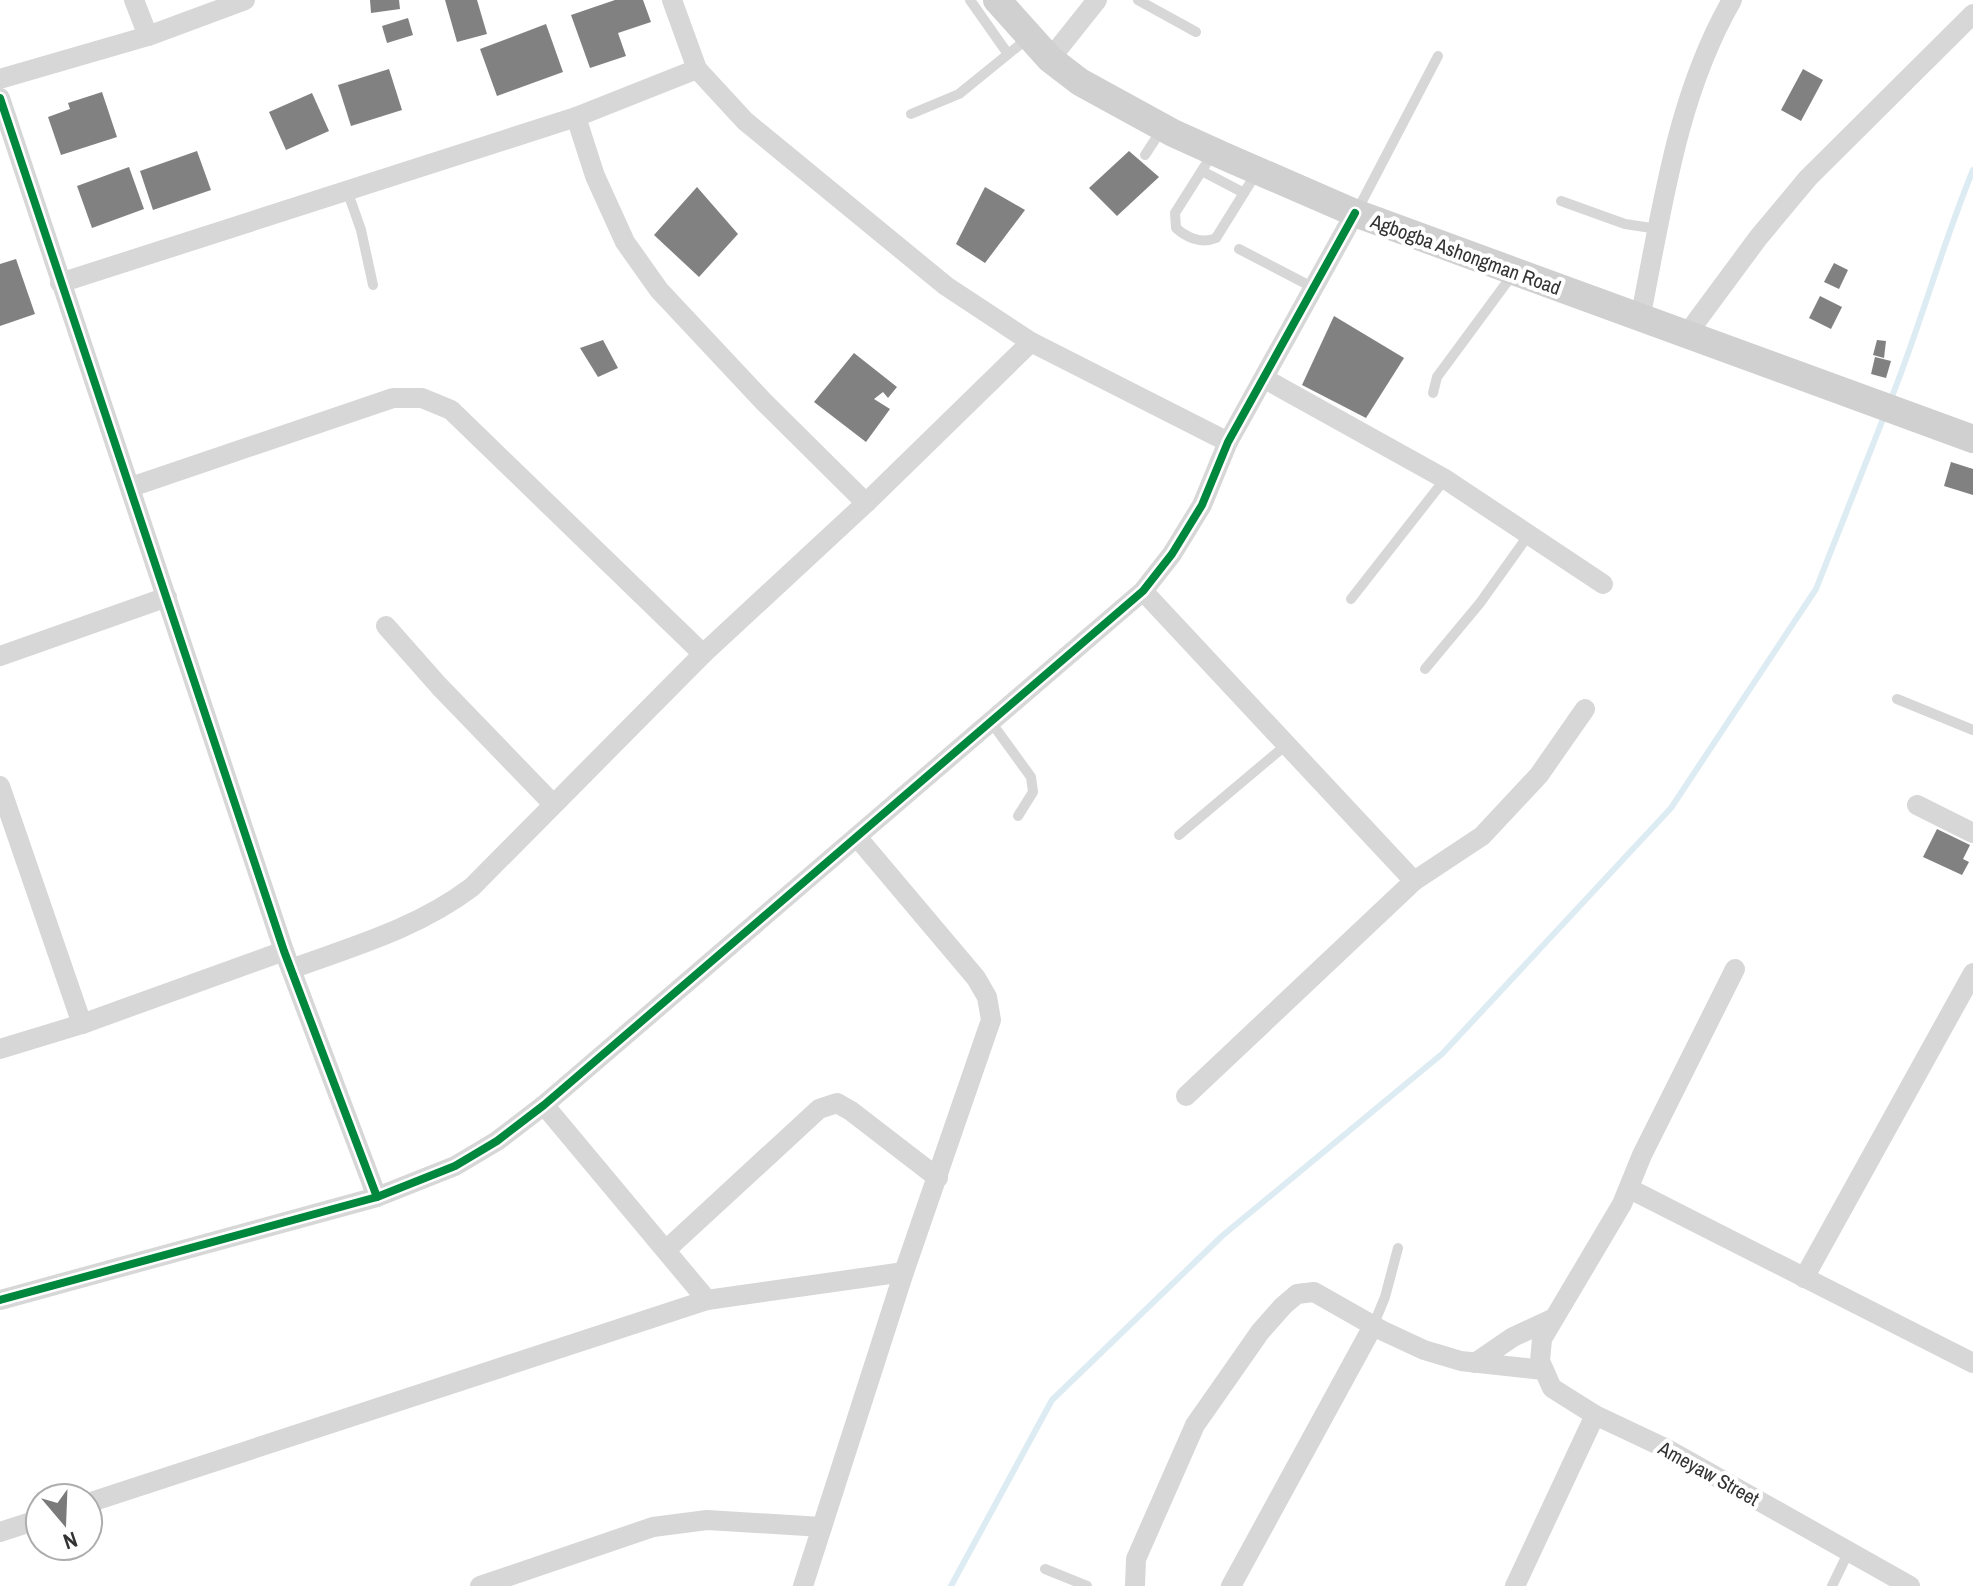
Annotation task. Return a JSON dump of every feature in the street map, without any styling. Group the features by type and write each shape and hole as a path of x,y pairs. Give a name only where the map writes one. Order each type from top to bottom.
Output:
{"street":[{"path":"134,0 148,36"},
{"path":"0,79 148,36 245,0"},
{"path":"672,0 697,69 745,121 934,277 1031,342 1228,442"},
{"name":"Agbogba Ashongman Road","path":"997,0 1019,46 1050,59 1080,82 1163,127 1208,161 1251,182 1355,213 1973,439"},
{"path":"1050,59 1097,0"},
{"path":"1640,319 1688,95 1732,0"},
{"path":"1687,334 1758,238 1808,178 1973,14"},
{"path":"60,283 576,117 697,69"},
{"path":"0,98 287,960 377,1197"},
{"path":"576,117 595,176 625,242 659,290 763,401 866,503"},
{"path":"0,1300 377,1197 455,1166 497,1141 544,1105 1143,591 1172,554 1202,505 1228,442 1355,213"},
{"path":"0,1049 287,960 412,925 445,908 472,887 703,654 866,503 1031,342"},
{"path":"1265,379 1445,479 1603,584"},
{"path":"131,487 393,398 422,398 451,410 703,654"},
{"path":"1143,591 1414,881"},
{"path":"0,656 167,597"},
{"path":"386,626 439,686 553,804"},
{"path":"1186,1096 1414,881 1482,836 1539,775 1585,709"},
{"path":"0,786 82,1024"},
{"path":"1917,805 1973,833"},
{"path":"803,1586 904,1272 991,1020 987,997 976,978 857,837"},
{"path":"1135,1586 1136,1559 1195,1425 1260,1332 1297,1294 1314,1292 1373,1326 1424,1350 1475,1363 1543,1370 1540,1361 1542,1339 1630,1189 1642,1155 1735,969"},
{"path":"1804,1278 1973,973"},
{"path":"666,1250 819,1109 837,1103 938,1178"},
{"path":"544,1105 707,1300"},
{"path":"1630,1189 1973,1363"},
{"path":"104,1498 707,1300 904,1272"},
{"path":"1475,1363 1513,1337 1554,1318"},
{"path":"1231,1586 1373,1326"},
{"name":"Ameyaw Street","path":"1543,1370 1552,1388 1595,1415 1667,1449 1910,1586"},
{"path":"1515,1586 1595,1415"},
{"path":"480,1586 653,1527 707,1520 822,1527"},
{"path":"0,1532 24,1524"}],"lane":[{"path":"911,114 959,94 1019,46 970,0"},
{"path":"1138,0 1196,32"},
{"path":"1355,213 1438,56"},
{"path":"1145,155 1163,127"},
{"path":"1208,161 1175,213 1176,228 1182,233 1203,241 1216,238 1251,182"},
{"path":"347,190 361,230 373,285"},
{"path":"1561,201 1625,224 1659,229"},
{"path":"1239,249 1314,288"},
{"path":"1433,393 1437,377 1514,272"},
{"path":"1351,599 1445,479"},
{"path":"1425,669 1480,603 1530,533"},
{"path":"1897,699 1973,730"},
{"path":"991,722 1031,777 1033,792 1018,816"},
{"path":"1179,835 1286,745"},
{"path":"1373,1326 1385,1297 1398,1248"},
{"path":"1832,1586 1849,1551"},
{"path":"1045,1569 1087,1586"}],"building":[{"path":"370,0 399,0 400,9 371,13"},
{"path":"445,0 477,0 487,34 457,42"},
{"path":"615,0 643,0 651,22 618,33 626,56 590,68 571,15"},
{"path":"408,18 413,35 387,43 382,26"},
{"path":"546,24 563,72 497,96 480,49"},
{"path":"389,69 402,110 351,126 338,85"},
{"path":"1803,69 1823,80 1801,121 1781,110"},
{"path":"102,92 117,137 61,155 48,117 70,109 68,103"},
{"path":"312,93 329,131 286,150 269,112"},
{"path":"197,151 211,190 153,210 140,171"},
{"path":"1129,151 1159,177 1117,216 1089,188"},
{"path":"129,167 144,209 92,228 77,186"},
{"path":"697,187 738,234 699,277 654,235"},
{"path":"985,187 1025,210 985,263 956,244"},
{"path":"16,259 35,314 0,326 0,264"},
{"path":"1834,263 1848,270 1839,289 1824,282"},
{"path":"1820,296 1842,307 1831,329 1809,318"},
{"path":"1334,316 1404,358 1366,418 1302,385"},
{"path":"603,340 618,368 598,377 580,348"},
{"path":"1877,340 1886,341 1884,358 1873,355"},
{"path":"854,353 897,387 888,398 883,392 874,399 890,409 866,442 814,402"},
{"path":"1875,357 1891,361 1886,378 1871,374"},
{"path":"1951,462 1973,469 1973,495 1944,486"},
{"path":"1937,829 1970,845 1963,859 1969,862 1962,875 1923,857"}],"waterway":[{"path":"1891,399 1973,170"},
{"path":"951,1586 1052,1400 1222,1236 1442,1054 1671,808 1816,589 1885,414"}],"cycle path":[{"path":"0,98 284,951 377,1197"},
{"path":"0,1300 377,1197 455,1166 497,1141 544,1105 1143,591 1172,554 1202,505 1228,442 1355,213"}]}
